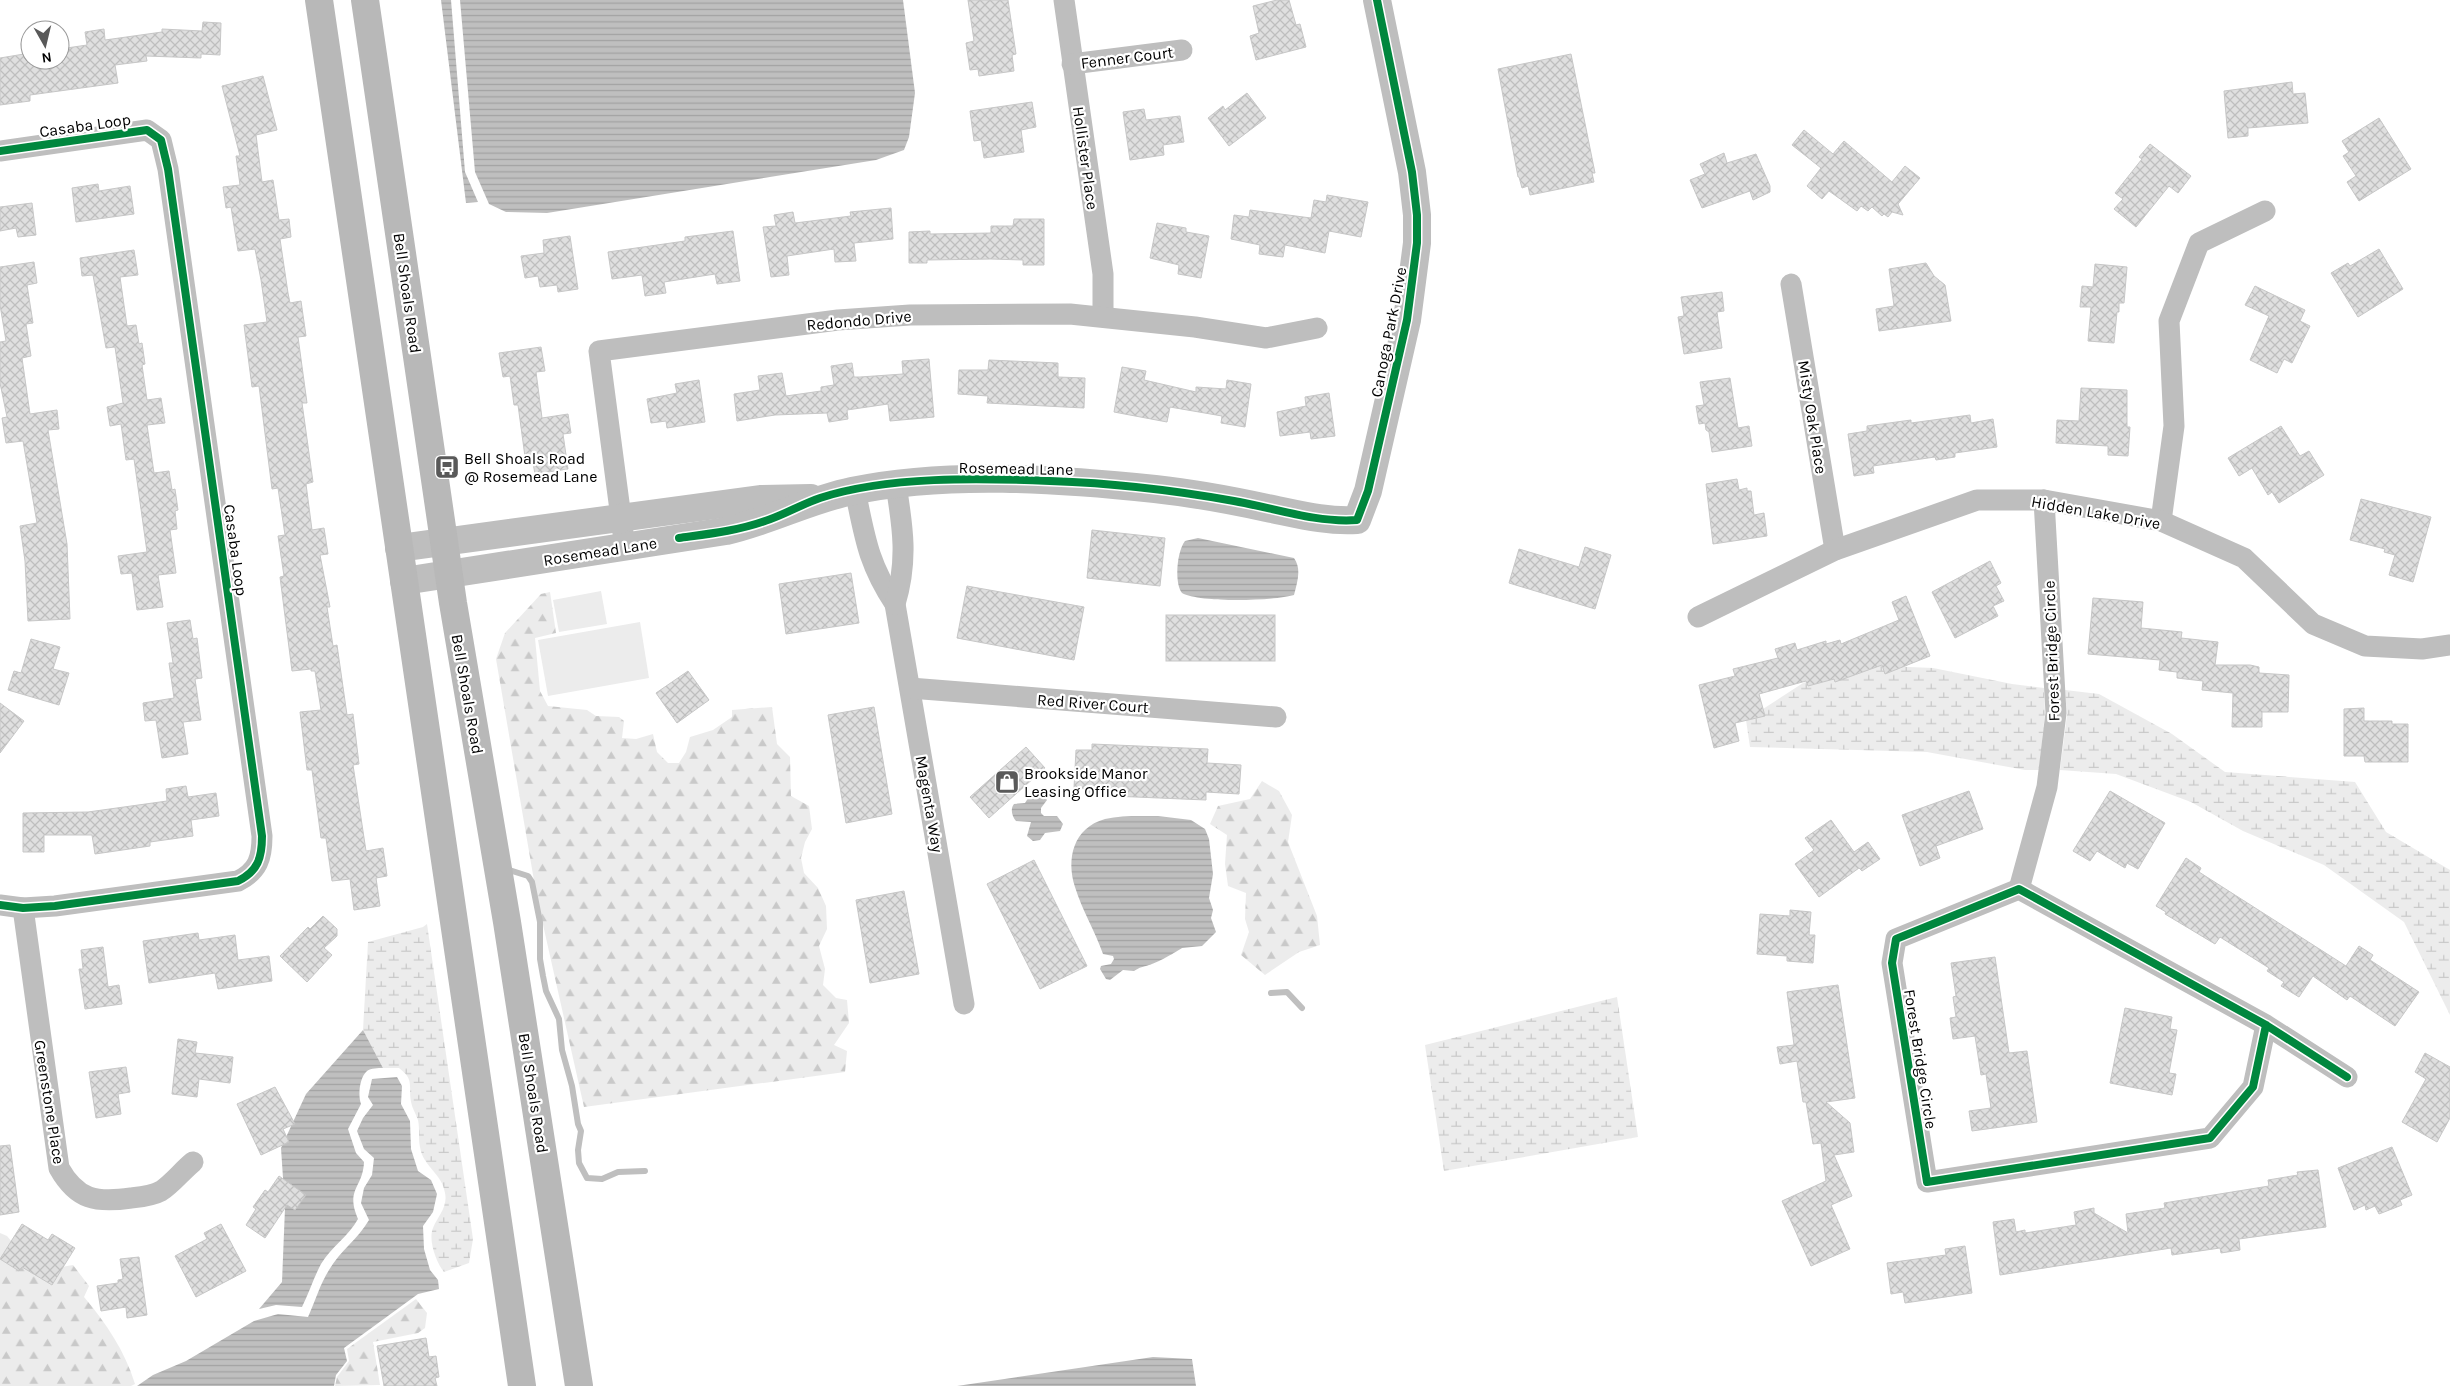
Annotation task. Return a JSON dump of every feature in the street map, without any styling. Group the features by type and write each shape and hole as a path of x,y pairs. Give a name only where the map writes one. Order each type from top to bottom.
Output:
{"main road":[{"path":"319,0 522,1386"},
{"name":"Bell Shoals Road","path":"365,0 448,574 509,932 579,1386"}],"street":[{"name":"Hollister Place","path":"1064,0 1103,274 1103,316"},
{"name":"Canoga Park Drive","path":"1357,520 1368,490 1407,320 1417,243 1417,215 1412,172 1377,0"},
{"name":"Fenner Court","path":"1072,64 1182,50"},
{"name":"Casaba Loop","path":"0,152 147,130 161,140 168,169 262,836 262,851 256,869 238,881 54,906 23,908 0,905"},
{"path":"2161,521 2174,426 2169,321 2199,243 2265,211"},
{"name":"Misty Oak Place","path":"1791,284 1835,550"},
{"name":"Redondo Drive","path":"625,548 599,352 865,318 1024,313 1103,316 1266,338 1317,328"},
{"name":"Rosemead Lane","path":"404,582 625,548 745,527 795,510 820,498 855,490 896,485 981,480 1086,483 1156,489 1223,499 1337,521 1357,520"},
{"name":"Magenta Way","path":"895,604 905,564 902,519 896,485"},
{"name":"Magenta Way","path":"855,490 867,551 874,570 895,604 964,1004"},
{"name":"Rosemead Lane","path":"400,548 760,499 792,496 820,498"},
{"name":"Hidden Lake Drive","path":"1698,617 1835,550 1977,500 2044,500 2161,521 2244,558 2313,624 2365,646 2422,649 2450,645"},
{"name":"Forest Bridge Circle","path":"2044,500 2056,714 2047,787 2018,889 1896,939 1892,964 1927,1182 2210,1138 2252,1087 2266,1026"},
{"name":"Red River Court","path":"910,688 1276,717"},
{"path":"2018,889 2266,1026 2347,1077"},
{"name":"Greenstone Place","path":"23,908 59,1168 67,1182 78,1192 92,1199 108,1201 147,1196 160,1191 193,1162"}],"green space":[{"path":"601,591 607,624 559,632 553,600"},
{"path":"550,592 556,633 535,638 540,691 548,706 587,710 596,716 619,717 624,721 622,738 636,739 653,734 657,752 668,763 679,763 686,752 690,737 713,730 732,717 732,710 772,707 777,744 790,757 791,796 809,806 812,829 805,842 801,858 804,873 818,888 826,906 827,929 819,946 825,969 823,985 836,998 847,1000 849,1023 834,1045 847,1051 845,1072 584,1107 537,898 496,659 505,633 541,594"},
{"path":"640,622 649,678 548,696 538,640"},
{"path":"1862,665 1933,668 2012,684 2044,688 2045,713 2039,770 2025,770 1927,752 1750,747 1746,720 1803,683"},
{"path":"2065,690 2099,694 2172,734 2225,772 2355,782 2386,832 2450,870 2450,1015 2404,922 2324,865 2243,831 2191,802 2116,774 2060,770 2067,715"},
{"path":"1262,781 1279,791 1292,815 1288,842 1317,916 1320,945 1299,952 1265,975 1241,955 1249,932 1245,919 1246,893 1228,886 1225,864 1227,835 1210,824 1218,806 1250,799"},
{"path":"427,924 473,1239 469,1263 444,1272 438,1263 431,1239 433,1228 444,1207 446,1198 440,1180 422,1154 419,1144 418,1120 411,1102 409,1080 399,1068 383,1068 363,1030 368,942 423,927"},
{"path":"1617,997 1638,1137 1444,1171 1425,1045"},
{"path":"0,1233 7,1236 37,1271 73,1265 89,1286 84,1297 114,1338 126,1360 135,1384 131,1386 0,1386"},
{"path":"416,1299 427,1313 425,1328 418,1333 373,1342 380,1385 335,1386 337,1377 349,1361 347,1349"}],"shaded area":[{"path":"441,0 451,0 465,172 478,202 466,203"},
{"path":"460,0 903,0 915,93 909,137 904,150 876,160 547,213 506,212 489,204 475,172"},
{"path":"1198,538 1294,558 1298,571 1294,595 1271,599 1220,600 1182,593 1177,575 1180,552 1185,541"},
{"path":"1041,790 1045,793 1047,800 1041,808 1041,813 1044,816 1057,816 1063,824 1060,831 1045,833 1040,840 1033,841 1027,836 1031,822 1016,821 1012,808 1014,804 1025,803 1032,792"},
{"path":"1125,816 1158,816 1191,820 1205,829 1209,839 1213,874 1209,898 1213,910 1211,918 1216,932 1202,946 1182,948 1152,964 1134,971 1123,970 1110,980 1106,979 1100,969 1101,966 1111,964 1114,959 1113,956 1103,954 1078,896 1071,866 1075,846 1079,837 1086,829 1094,823 1105,819"},
{"path":"363,1030 383,1068 370,1069 364,1074 360,1087 361,1104 348,1129 356,1153 364,1162 353,1201 358,1219 321,1264 302,1307 276,1305 259,1309 282,1282 285,1208 281,1148 306,1094"},
{"path":"397,1077 402,1086 401,1104 410,1121 411,1149 418,1171 431,1180 437,1194 433,1212 423,1226 424,1249 430,1270 438,1280 439,1289 418,1294 344,1348 347,1361 336,1375 334,1386 137,1386 153,1375 186,1361 254,1321 278,1314 308,1317 329,1270 369,1220 361,1203 364,1188 372,1175 374,1158 364,1149 357,1131 363,1118 373,1105 368,1097 372,1079"},
{"path":"1153,1357 1192,1359 1196,1386 957,1386"}],"building":[{"path":"968,0 1008,0 1016,54 1012,55 1014,71 979,76 978,69 970,70 966,43 974,41"},
{"path":"1277,0 1289,0 1296,25 1300,24 1306,47 1256,60 1250,36 1259,33 1253,6"},
{"path":"203,22 221,23 220,55 201,54 201,58 146,56 147,61 115,65 118,83 30,95 30,101 0,105 0,58 20,55 20,70 70,70 70,48 87,45 85,32 104,29 105,40 162,32 162,29 202,31"},
{"path":"1571,54 1595,173 1592,173 1594,182 1530,195 1528,186 1522,188 1518,177 1498,69"},
{"path":"263,76 277,130 256,135 262,182 273,180 279,220 289,219 291,237 280,239 290,303 301,301 306,336 298,337 307,403 302,403 313,482 306,484 312,530 324,528 328,554 320,555 330,607 327,607 333,646 337,645 347,715 353,714 359,764 353,765 366,851 383,848 387,876 376,878 380,906 354,910 350,879 332,881 326,838 321,838 312,770 307,770 300,712 321,710 315,671 311,671 311,669 292,671 280,577 284,576 278,536 285,535 278,488 272,489 259,386 252,387 244,325 267,322 261,280 255,249 238,251 231,207 226,208 223,187 240,185 236,156 240,156 222,86"},
{"path":"2292,82 2293,94 2305,93 2308,123 2248,128 2248,136 2228,138 2224,91"},
{"path":"1247,93 1266,118 1229,146 1208,118 1223,106 1225,110"},
{"path":"1032,102 1036,127 1021,130 1024,152 984,158 981,140 974,141 970,111"},
{"path":"1144,109 1146,120 1180,116 1184,142 1163,145 1164,155 1130,160 1123,112"},
{"path":"2379,118 2411,169 2359,201 2347,182 2356,176 2343,156 2349,152 2342,141"},
{"path":"1804,130 1833,154 1844,141 1892,182 1905,166 1920,178 1898,204 1903,215 1892,212 1888,217 1884,214 1882,216 1872,207 1868,211 1861,206 1857,211 1829,191 1822,199 1807,186 1821,168 1792,145"},
{"path":"2150,144 2191,176 2178,193 2169,186 2136,227 2114,209 2123,199 2115,193 2142,159 2139,157"},
{"path":"1724,153 1727,163 1756,154 1770,186 1770,192 1753,200 1750,191 1702,208 1690,180 1705,174 1700,164"},
{"path":"98,184 99,191 130,186 134,214 76,222 72,188"},
{"path":"1327,195 1368,202 1361,237 1329,231 1325,253 1285,245 1283,257 1259,254 1260,245 1231,239 1234,215 1249,217 1250,210 1311,218 1314,200 1326,202"},
{"path":"32,203 36,235 18,237 16,228 0,231 0,207"},
{"path":"891,208 893,239 854,243 856,261 835,262 834,249 787,256 789,275 771,277 763,227 776,226 774,215 793,212 795,223 851,216 850,212"},
{"path":"1014,219 1044,219 1044,265 1023,265 1023,260 991,259 927,260 927,263 909,263 909,232 930,231 930,234 991,233 991,226 1013,226"},
{"path":"1157,223 1186,228 1186,232 1209,236 1201,278 1178,274 1179,265 1150,258"},
{"path":"733,231 740,281 717,284 715,274 664,282 666,293 645,296 642,275 612,279 608,252 685,241 685,237"},
{"path":"570,236 578,289 558,292 557,285 540,287 538,276 525,278 521,256 544,253 543,240"},
{"path":"2379,249 2403,289 2358,317 2331,273 2348,263 2350,266"},
{"path":"134,250 138,275 120,277 127,326 136,325 139,344 142,343 145,364 142,365 147,400 161,398 165,423 147,425 154,473 169,471 172,490 175,489 178,510 175,511 177,529 170,530 176,573 158,575 163,607 137,610 132,573 121,574 118,556 147,552 134,459 126,460 121,424 110,426 107,407 123,403 115,347 106,348 93,275 82,276 80,258"},
{"path":"34,262 37,283 27,285 33,323 26,324 31,356 22,358 30,414 57,410 59,429 48,430 67,544 70,619 28,621 25,561 20,526 37,523 23,441 6,443 2,418 7,417 0,383 0,342 6,341 0,305 0,267"},
{"path":"1926,263 1934,276 1945,285 1951,321 1879,331 1876,309 1894,306 1889,269"},
{"path":"2095,264 2127,267 2124,303 2119,303 2114,343 2088,341 2091,307 2080,307 2082,286 2093,287"},
{"path":"2255,286 2305,310 2300,321 2310,326 2292,363 2284,359 2277,373 2250,360 2269,316 2245,305"},
{"path":"1722,292 1724,311 1717,312 1722,348 1684,354 1678,317 1684,316 1681,297"},
{"path":"541,347 545,371 536,372 542,418 568,414 571,433 563,434 568,469 535,474 533,463 526,464 518,405 514,405 510,376 503,377 499,353"},
{"path":"929,359 934,417 890,421 888,404 847,410 848,419 829,422 827,413 775,415 737,421 734,394 760,390 758,376 782,373 786,396 821,391 821,387 834,385 831,366 852,363 854,377 903,374 902,361"},
{"path":"989,360 1058,363 1058,377 1085,378 1084,408 987,403 988,396 958,394 959,370 988,370"},
{"path":"1122,367 1146,371 1144,380 1196,392 1196,387 1226,389 1227,380 1251,384 1245,427 1221,423 1222,416 1170,407 1167,422 1114,412"},
{"path":"1730,378 1738,428 1749,426 1752,446 1712,452 1709,432 1706,430 1705,423 1699,424 1696,406 1704,405 1700,382"},
{"path":"699,380 705,422 667,428 666,421 651,423 647,399 677,393 675,384"},
{"path":"2081,388 2127,390 2127,427 2130,427 2128,456 2108,455 2108,446 2056,443 2057,420 2079,421"},
{"path":"1329,393 1335,436 1311,439 1310,432 1280,436 1277,412 1306,406 1305,397"},
{"path":"1970,415 1971,423 1993,419 1997,447 1955,453 1955,457 1936,460 1935,457 1873,466 1874,473 1854,476 1848,434 1867,431 1867,426 1911,420 1911,423"},
{"path":"2281,426 2300,456 2309,451 2324,475 2279,503 2272,492 2268,495 2252,468 2239,476 2228,458"},
{"path":"1737,479 1739,490 1747,488 1747,491 1751,491 1754,515 1764,513 1767,536 1713,544 1706,484"},
{"path":"2361,499 2431,517 2413,582 2389,575 2395,555 2384,552 2385,549 2350,540"},
{"path":"1092,530 1165,538 1160,586 1087,578"},
{"path":"1585,547 1611,555 1595,609 1509,583 1519,549 1579,567"},
{"path":"1990,561 2001,583 1996,586 2004,601 1993,606 1998,616 1955,638 1932,592"},
{"path":"851,573 859,623 786,634 779,584"},
{"path":"967,586 1084,607 1074,660 957,638"},
{"path":"1906,596 1930,656 1885,674 1882,665 1835,682 1834,679 1808,686 1806,681 1759,694 1765,716 1735,723 1739,741 1714,748 1699,685 1735,676 1733,669 1778,658 1775,649 1795,643 1797,650 1826,641 1826,644 1840,640 1841,644 1899,620 1892,602"},
{"path":"2093,598 2143,602 2141,628 2182,632 2181,638 2218,642 2215,665 2250,665 2259,667 2259,673 2289,675 2288,712 2262,712 2262,727 2232,727 2233,693 2202,690 2203,681 2177,678 2177,672 2159,670 2160,660 2088,654"},
{"path":"1166,615 1275,615 1275,661 1166,661"},
{"path":"190,620 193,639 197,638 202,678 195,679 201,720 183,722 188,754 162,758 156,720 145,721 143,703 174,698 169,663 173,663 167,623"},
{"path":"31,639 60,647 53,669 69,673 59,705 8,690 14,671 21,673"},
{"path":"688,671 709,700 677,723 656,693"},
{"path":"0,703 24,721 0,753"},
{"path":"874,707 892,814 846,823 828,715"},
{"path":"2364,708 2364,721 2392,721 2392,724 2408,724 2408,762 2365,762 2364,756 2344,756 2344,709"},
{"path":"1092,744 1208,749 1207,763 1241,765 1239,794 1206,792 1206,800 1089,795 1089,789 1074,788 1076,750 1092,750"},
{"name":"Brookside Manor Leasing Office","path":"1026,747 1045,768 989,818 970,797"},
{"path":"186,786 188,797 216,793 219,816 191,820 193,836 150,842 150,846 95,854 92,835 44,835 44,852 23,852 23,813 88,812 167,801 166,789"},
{"path":"1969,791 1983,829 1936,846 1940,858 1920,866 1902,815"},
{"path":"2110,791 2165,823 2138,869 2127,863 2125,868 2097,851 2090,861 2073,851"},
{"path":"1831,820 1854,852 1868,842 1880,859 1862,871 1859,868 1819,897 1795,864 1814,850 1805,838"},
{"path":"2186,858 2201,868 2199,872 2346,966 2359,946 2373,955 2370,960 2419,992 2395,1026 2350,996 2347,1000 2313,976 2299,997 2281,986 2284,982 2267,971 2269,968 2220,937 2215,944 2165,914 2166,912 2156,906"},
{"path":"1034,860 1087,966 1040,989 987,884"},
{"path":"904,891 919,974 870,983 856,900"},
{"path":"1790,910 1811,912 1809,935 1815,935 1813,963 1787,961 1787,956 1757,954 1760,914 1790,916"},
{"path":"323,916 337,929 337,936 324,948 332,955 307,982 280,956 308,927 310,929"},
{"path":"198,933 199,940 235,935 238,960 269,956 272,981 218,989 215,973 149,983 143,941"},
{"path":"103,947 108,987 119,985 122,1004 85,1009 79,969 83,969 81,950"},
{"path":"1995,957 2009,1053 2027,1051 2037,1122 1972,1131 1969,1111 1991,1108 1986,1074 1981,1075 1975,1036 1953,1039 1950,1018 1956,1017 1953,997 1956,996 1951,963"},
{"path":"1838,985 1855,1098 1826,1102 1850,1123 1854,1152 1834,1155 1852,1196 1831,1205 1850,1249 1811,1266 1782,1201 1826,1181 1821,1143 1813,1144 1806,1102 1803,1102 1797,1061 1780,1064 1777,1047 1794,1045 1787,992"},
{"path":"2125,1008 2172,1017 2170,1029 2177,1030 2169,1073 2176,1074 2172,1095 2110,1083"},
{"path":"178,1039 197,1042 195,1053 233,1057 230,1083 199,1079 197,1097 172,1094"},
{"path":"2425,1053 2450,1067 2450,1118 2437,1142 2402,1122 2426,1079 2415,1072"},
{"path":"126,1067 130,1092 118,1094 121,1114 96,1118 89,1072"},
{"path":"275,1087 295,1124 283,1129 289,1142 261,1155 237,1104"},
{"path":"10,1145 19,1212 0,1215 0,1146"},
{"path":"2392,1147 2412,1195 2400,1200 2402,1205 2379,1214 2375,1206 2366,1210 2365,1205 2354,1210 2338,1168"},
{"path":"2318,1170 2326,1227 2239,1239 2240,1250 2221,1253 2220,1248 2172,1255 2171,1248 2000,1275 1993,1222 2014,1219 2016,1232 2025,1230 2025,1233 2076,1225 2074,1212 2094,1208 2094,1213 2128,1233 2126,1214 2165,1208 2164,1203 2269,1186 2268,1180 2298,1175 2297,1172"},
{"path":"279,1176 306,1195 295,1210 287,1205 265,1238 246,1225 256,1209 253,1207 265,1190 268,1192"},
{"path":"22,1224 48,1240 52,1234 75,1248 52,1285 22,1267 19,1271 0,1259"},
{"path":"221,1224 246,1271 196,1297 175,1256 207,1239 204,1233"},
{"path":"1965,1246 1972,1293 1905,1303 1903,1292 1891,1294 1887,1263 1946,1255 1945,1249"},
{"path":"139,1257 147,1315 127,1318 126,1307 101,1311 97,1286 118,1283 118,1280 123,1279 120,1259"},
{"path":"426,1338 429,1357 436,1356 439,1377 435,1378 437,1386 384,1386 377,1346"}],"waterway":[{"path":"506,869 528,876 532,882 540,922 540,959 543,976 546,991 559,1019 562,1050 572,1086 578,1124 581,1131 578,1150 579,1163 587,1178 602,1179 618,1172 645,1171"},
{"path":"1271,993 1287,992 1302,1008"}],"cycle path":[{"path":"679,538 744,527 779,516 813,500 846,491 904,482 964,479 1096,483 1234,501 1311,517 1357,520 1368,491 1407,320 1417,243 1417,215 1412,172 1377,0"},
{"path":"0,151 147,130 161,140 168,169 262,836 258,863 250,873 238,881 55,906 23,908 0,905"},
{"path":"2266,1025 2253,1087 2210,1138 1927,1182 1892,963 1896,939 2019,889 2266,1025 2347,1077"}],"place":[{"name":"Bell Shoals Road @ Rosemead Lane","path":"447,467"},
{"name":"Brookside Manor Leasing Office","path":"1007,782"}]}
